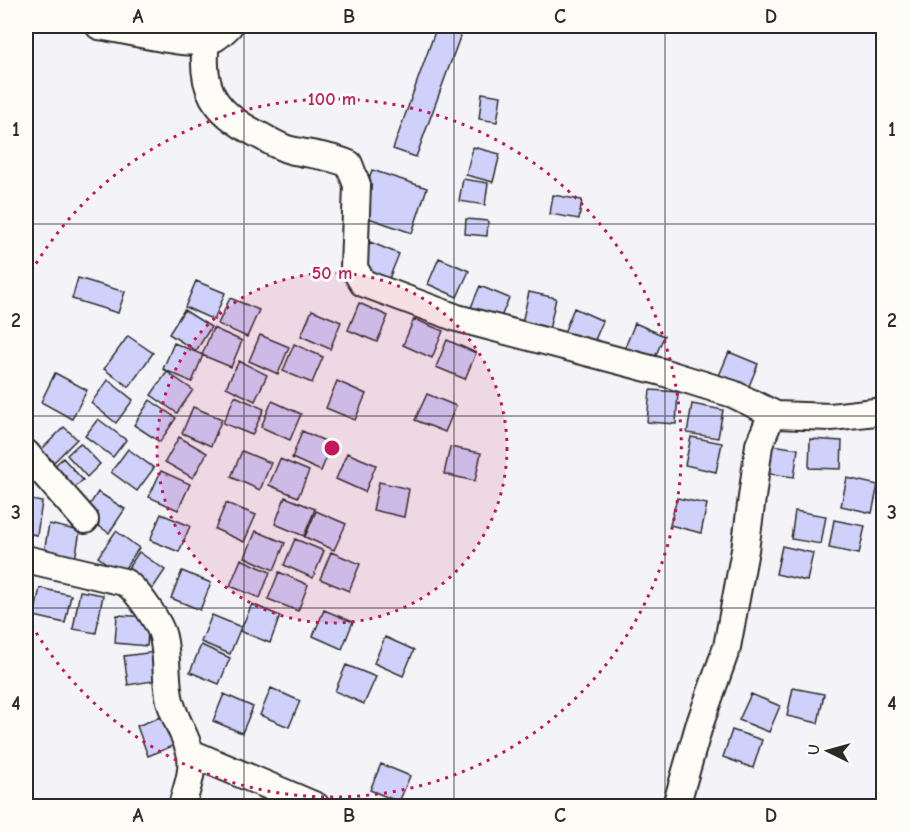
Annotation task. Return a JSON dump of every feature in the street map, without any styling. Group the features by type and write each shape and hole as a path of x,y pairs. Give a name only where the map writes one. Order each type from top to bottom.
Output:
{"street":[{"path":"99,26 166,40 206,41 215,38 229,26"},
{"path":"206,41 204,69 212,100 224,114 240,126 289,150 328,155 349,164 357,185 354,268 363,284 457,318 662,372 723,391 776,415 831,417 884,411"},
{"path":"676,807 699,726 727,647 745,550 759,445 769,421 776,415"},
{"path":"26,453 85,520"},
{"path":"26,559 124,582 132,586 163,636 166,679 171,702 178,727 191,753 190,776 182,807"},
{"path":"191,753 316,807"}],"building":[{"path":"437,26 464,26 416,157 393,149"},
{"path":"482,93 501,96 497,122 479,119"},
{"path":"473,147 500,154 493,182 466,175"},
{"path":"372,170 427,188 412,233 357,214"},
{"path":"463,179 488,183 485,205 459,201"},
{"path":"553,195 582,200 579,219 550,214"},
{"path":"466,219 488,221 487,236 465,234"},
{"path":"370,242 399,254 388,281 359,268"},
{"path":"439,258 469,271 457,297 428,284"},
{"path":"78,278 125,292 118,313 72,299"},
{"path":"196,281 225,293 214,320 185,307"},
{"path":"480,286 509,298 498,324 469,312"},
{"path":"529,292 556,298 549,330 522,323"},
{"path":"230,298 259,310 247,337 218,324"},
{"path":"359,303 388,316 377,342 348,330"},
{"path":"574,308 603,321 592,347 563,335"},
{"path":"184,310 211,327 196,351 169,334"},
{"path":"312,310 341,322 330,349 301,336"},
{"path":"414,319 443,331 432,358 403,345"},
{"path":"635,323 664,336 653,362 624,350"},
{"path":"213,328 242,341 231,367 202,355"},
{"path":"260,335 289,347 278,374 249,361"},
{"path":"128,336 153,353 129,387 104,369"},
{"path":"447,340 476,353 465,379 436,367"},
{"path":"174,343 203,355 192,382 163,369"},
{"path":"294,344 323,357 312,383 283,371"},
{"path":"729,352 758,364 747,391 718,378"},
{"path":"239,361 267,375 255,401 226,387"},
{"path":"167,372 193,390 177,413 151,395"},
{"path":"55,373 87,390 72,419 41,402"},
{"path":"108,380 133,400 116,423 91,403"},
{"path":"337,381 366,394 355,420 326,408"},
{"path":"650,390 678,392 676,424 647,422"},
{"path":"427,394 456,406 445,432 415,420"},
{"path":"235,396 264,409 252,435 223,423"},
{"path":"150,400 176,418 160,442 134,425"},
{"path":"272,401 301,414 290,440 261,427"},
{"path":"692,404 723,410 718,438 687,433"},
{"path":"193,407 222,419 211,446 182,433"},
{"path":"98,419 126,440 113,457 85,436"},
{"path":"64,427 77,439 54,462 41,450"},
{"path":"302,431 332,444 321,471 292,458"},
{"path":"179,437 207,453 193,478 165,462"},
{"path":"691,437 722,443 716,472 685,465"},
{"path":"810,439 842,441 841,469 809,468"},
{"path":"80,443 100,464 87,477 67,455"},
{"path":"767,444 798,449 794,477 763,473"},
{"path":"450,447 481,453 475,481 444,474"},
{"path":"128,449 154,468 137,491 111,472"},
{"path":"242,451 271,463 260,490 231,477"},
{"path":"347,453 376,465 365,492 336,479"},
{"path":"63,458 83,480 71,491 51,469"},
{"path":"280,459 309,471 298,497 269,485"},
{"path":"161,471 190,484 178,510 149,497"},
{"path":"847,478 878,485 872,513 841,506"},
{"path":"379,482 409,489 404,517 373,510"},
{"path":"98,492 125,509 109,533 83,515"},
{"path":"285,497 315,509 304,536 275,524"},
{"path":"677,498 707,504 701,533 670,525"},
{"path":"26,499 42,502 37,535 26,533"},
{"path":"226,503 256,515 244,542 215,529"},
{"path":"316,511 346,524 334,550 305,537"},
{"path":"795,511 826,516 821,544 791,539"},
{"path":"161,514 190,526 179,552 150,540"},
{"path":"834,520 865,526 859,554 829,548"},
{"path":"49,524 80,531 75,559 44,552"},
{"path":"116,531 139,548 121,574 98,557"},
{"path":"256,531 285,543 274,570 245,557"},
{"path":"295,539 324,551 313,578 284,565"},
{"path":"782,546 813,553 807,581 776,574"},
{"path":"139,552 165,570 149,594 123,575"},
{"path":"331,552 360,564 349,591 320,579"},
{"path":"241,559 270,572 260,598 230,586"},
{"path":"182,571 211,583 200,610 171,598"},
{"path":"279,572 308,585 298,611 268,599"},
{"path":"40,588 71,595 65,623 34,616"},
{"path":"80,591 103,595 96,633 73,629"},
{"path":"252,604 280,616 270,643 240,631"},
{"path":"324,610 353,622 342,649 313,636"},
{"path":"117,615 149,617 147,646 115,643"},
{"path":"212,615 241,627 230,654 201,642"},
{"path":"385,637 414,650 403,676 374,663"},
{"path":"201,645 230,658 219,684 190,672"},
{"path":"155,652 159,680 128,685 124,656"},
{"path":"346,665 376,677 364,704 335,691"},
{"path":"271,688 300,701 289,727 260,715"},
{"path":"793,688 824,694 818,723 787,716"},
{"path":"224,694 253,707 242,733 213,721"},
{"path":"751,694 780,706 769,732 739,720"},
{"path":"163,716 175,745 148,756 137,726"},
{"path":"732,730 762,740 753,768 723,757"},
{"path":"381,764 410,776 399,802 370,790"}]}
